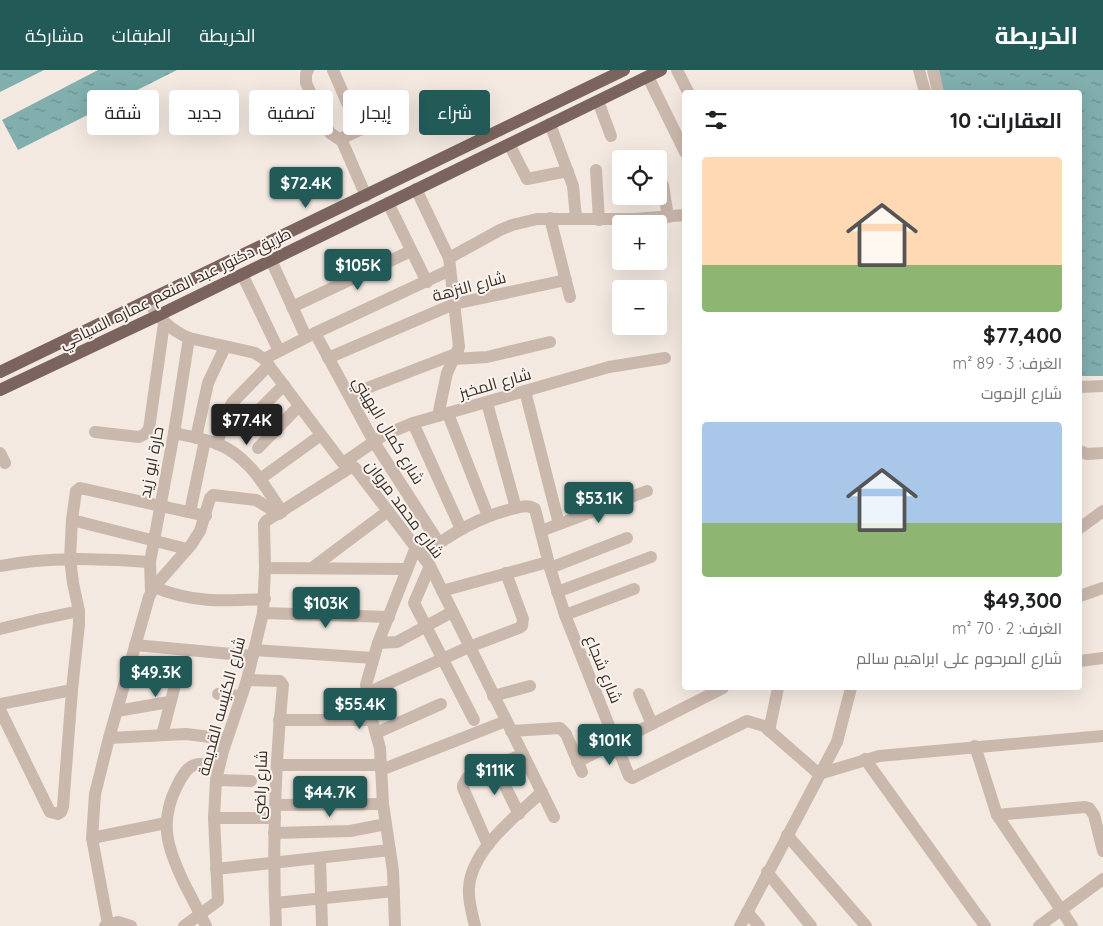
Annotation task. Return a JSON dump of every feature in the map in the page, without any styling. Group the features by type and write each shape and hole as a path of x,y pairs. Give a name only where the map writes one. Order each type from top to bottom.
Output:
{"main road":[{"name":"طريق دكتور عبد المنعم عماره السياحي","path":"0,372 624,70"},
{"name":"طريق دكتور عبد المنعم عماره السياحي","path":"0,390 161,319 242,274 661,70"}],"street":[{"path":"308,70 306,82 330,133 344,143 366,196"},
{"path":"333,70 343,93"},
{"path":"677,70 687,90"},
{"path":"919,70 924,90"},
{"path":"933,70 938,90"},
{"path":"648,76 681,134"},
{"path":"598,101 611,136"},
{"path":"550,124 568,171 576,202 576,218"},
{"path":"340,139 348,135"},
{"path":"509,144 527,179 568,171"},
{"path":"596,170 599,220"},
{"path":"416,189 449,264 454,304 459,347 447,373 443,415 488,516"},
{"path":"388,203 427,282"},
{"path":"666,205 668,217"},
{"path":"206,440 226,415 232,403 266,362 279,351 427,282 449,264 512,225 550,218 599,220 682,215"},
{"path":"550,218 570,297"},
{"path":"292,307 411,250"},
{"name":"شارع كمال البهيني","path":"271,260 292,307 328,358 374,442 439,543"},
{"path":"242,274 279,351"},
{"name":"شارع النزهة","path":"328,358 454,304 566,280"},
{"path":"148,302 161,319 180,334 189,338 254,353 266,362"},
{"path":"95,432 139,437 149,429 161,319"},
{"name":"حارة ابو زيد","path":"152,590 150,562 174,433 189,338"},
{"path":"349,395 456,356 476,359 550,342"},
{"path":"190,512 206,440 208,383 225,346"},
{"name":"شارع المخبز","path":"348,465 374,442 392,431 413,423 609,367 665,358"},
{"name":"شارع محمد مروان","path":"266,362 321,435 388,511 423,556 442,590 554,817"},
{"path":"254,414 284,385"},
{"path":"1082,387 1103,386"},
{"path":"525,391 559,524"},
{"path":"395,926 394,891 383,804 380,748 372,720 367,693 367,679 378,643 407,569 461,528 488,516 516,508 487,402"},
{"path":"258,448 299,406"},
{"path":"413,423 461,528"},
{"path":"174,433 206,440 241,459 260,479 281,513"},
{"path":"260,479 321,435"},
{"path":"1082,452 1087,454 1103,453"},
{"name":"شارع الكنيسه القديمة","path":"184,926 218,901 214,818 216,780 226,739 247,680 263,613 265,599 264,524 348,465"},
{"path":"0,710 50,812 58,814 63,807 79,624 79,611 70,558 72,520 77,489 206,516"},
{"path":"540,532 648,492"},
{"path":"131,926 118,922 106,925 92,838 95,794 116,711 152,590 187,550 200,531 210,498 216,494 256,500 281,513"},
{"name":"شارع شجاع","path":"516,508 528,506 535,509 549,565 565,616 629,776 632,778 742,722 753,722 764,726 819,774"},
{"path":"312,568 388,511"},
{"path":"1082,527 1103,511"},
{"path":"72,520 187,550"},
{"path":"442,590 549,565 627,538"},
{"path":"423,556 414,604 474,720"},
{"path":"557,592 651,557"},
{"path":"0,566 29,561 70,558 150,562"},
{"path":"265,568 407,569"},
{"path":"367,693 469,647 522,626 523,618 506,574"},
{"path":"1082,595 1103,588"},
{"path":"565,616 634,589"},
{"path":"152,590 204,600 265,599"},
{"path":"0,629 79,611"},
{"path":"378,643 397,642 452,612"},
{"path":"263,613 389,617"},
{"path":"135,645 373,658"},
{"path":"1082,661 1103,658"},
{"path":"162,735 169,702 179,670"},
{"name":"شارع راضى","path":"247,680 282,682 283,685 277,765 273,863 276,926"},
{"path":"493,696 530,686"},
{"path":"0,704 72,690"},
{"path":"277,765 381,767 508,726 560,728 566,734 579,767 616,742 719,690"},
{"path":"769,730 778,690"},
{"path":"740,926 837,742 850,690"},
{"path":"218,694 241,696"},
{"path":"639,694 652,724"},
{"path":"116,711 169,702"},
{"path":"376,733 441,704"},
{"path":"280,720 372,720"},
{"path":"109,738 200,734 226,739"},
{"path":"819,774 880,756 1103,736"},
{"path":"975,746 997,815 1072,926"},
{"path":"488,845 463,785 467,778 522,754"},
{"path":"865,759 985,926"},
{"path":"206,926 174,860 167,835 166,822 167,812 174,793 190,767 197,763 219,765"},
{"path":"495,766 519,814"},
{"path":"216,780 251,781"},
{"path":"475,926 469,898 469,886 472,875 488,845 542,792"},
{"path":"276,805 383,804"},
{"path":"997,815 1089,808 1094,815 1103,851"},
{"path":"214,818 275,818"},
{"path":"92,838 166,822"},
{"path":"274,834 350,831 386,824"},
{"path":"787,835 866,926"},
{"path":"216,869 390,850"},
{"path":"320,858 322,926"},
{"path":"767,872 811,926"},
{"path":"1039,926 1103,879"},
{"path":"275,903 394,891"},
{"path":"747,912 759,926"}],"water":[{"path":"0,70 44,70 0,92"},
{"path":"98,70 177,70 137,90 87,90 87,115 18,150 2,120"},
{"path":"937,70 1103,70 1103,376 1082,376 1082,90 940,90"}]}
